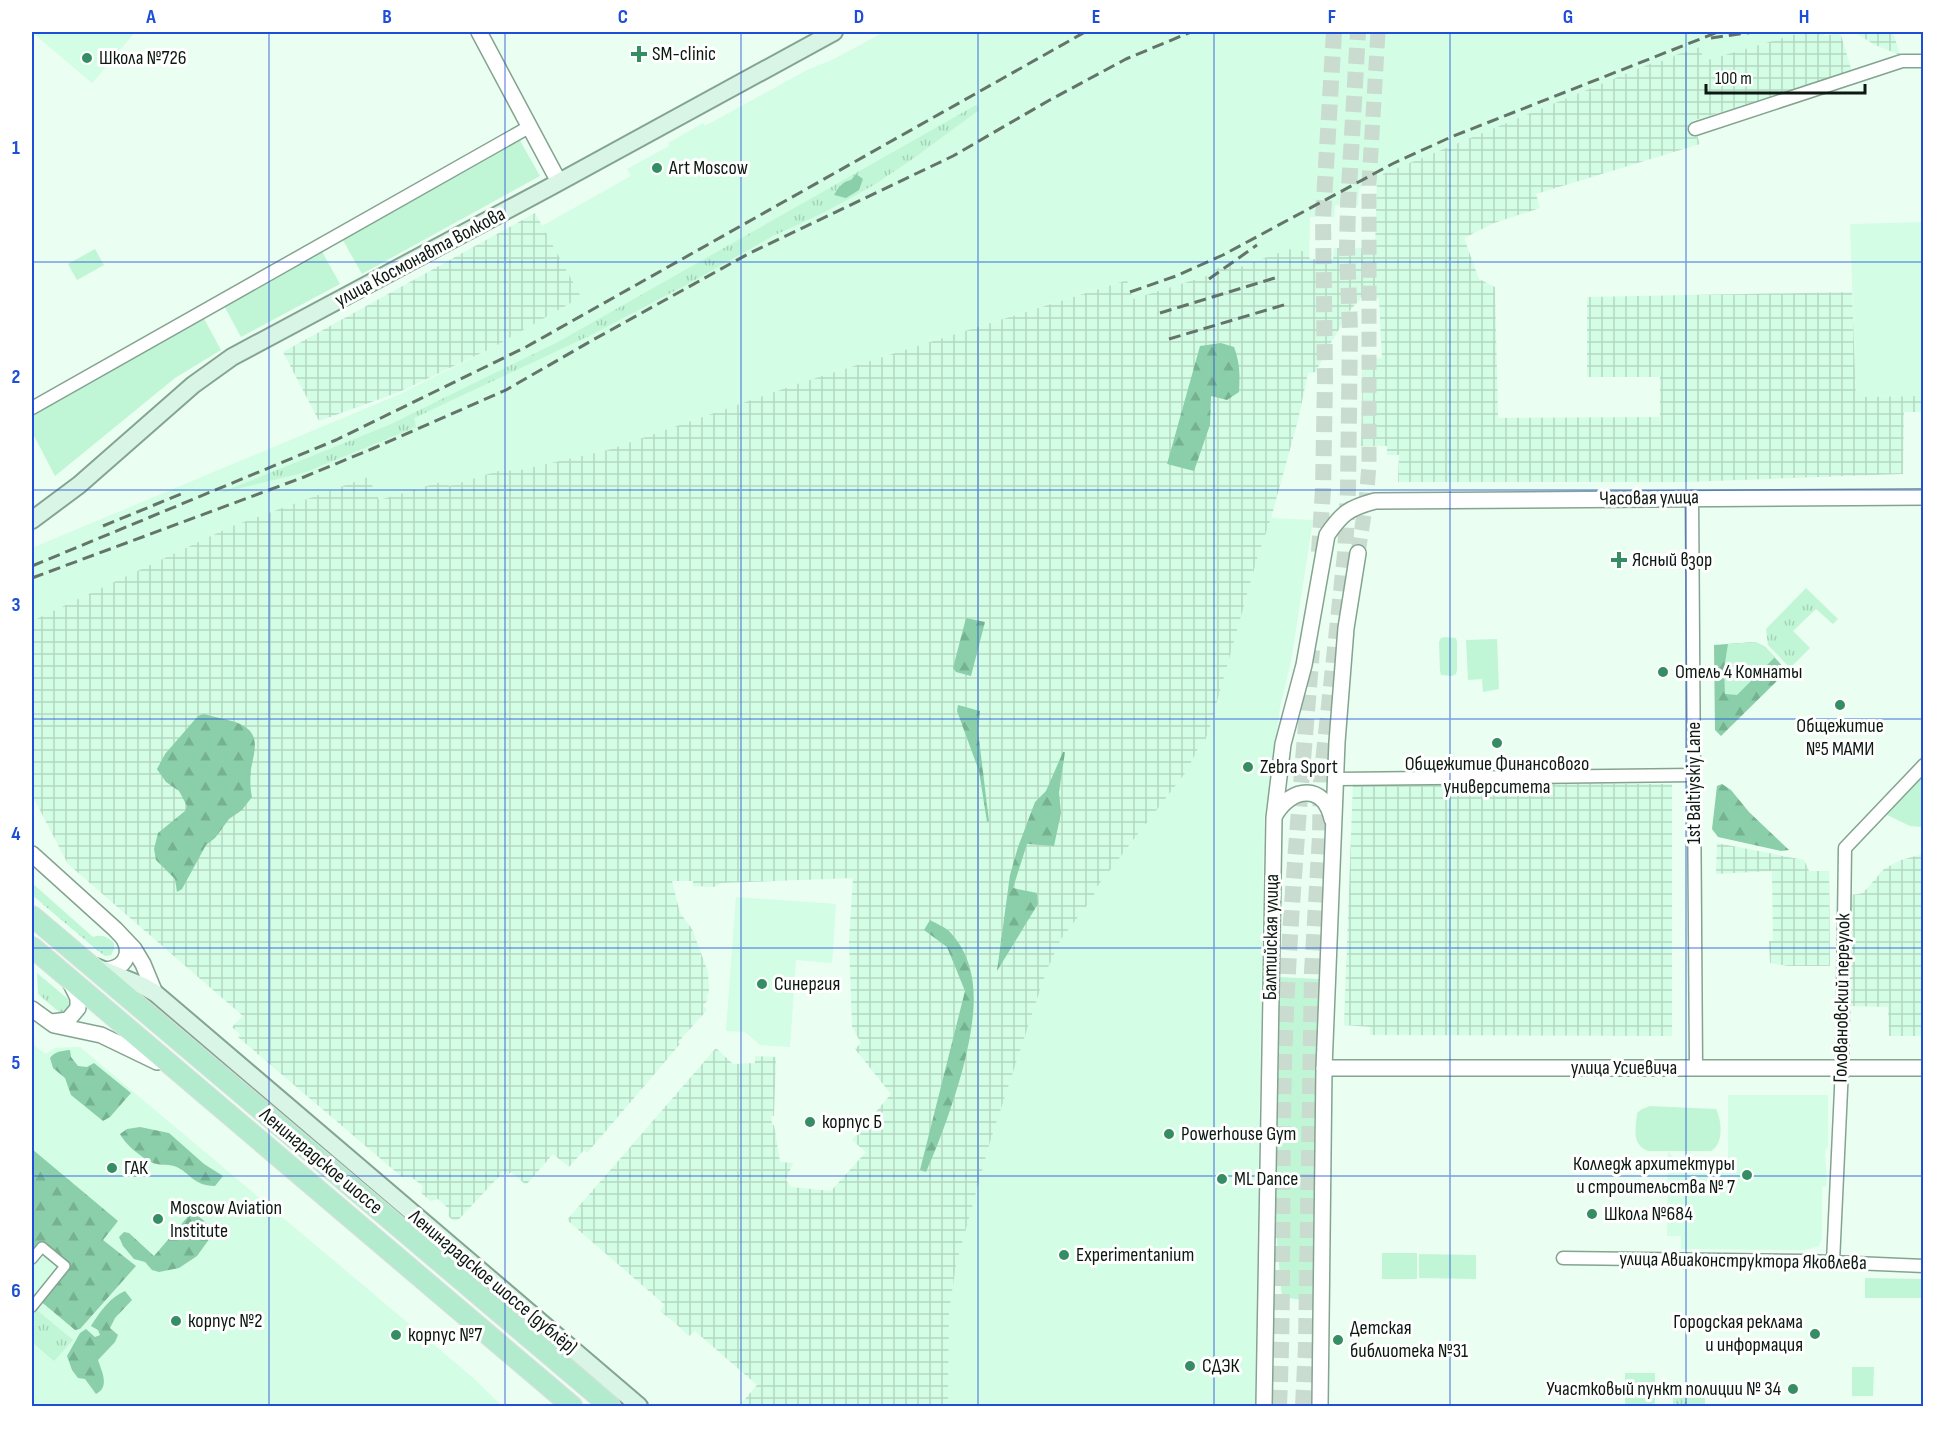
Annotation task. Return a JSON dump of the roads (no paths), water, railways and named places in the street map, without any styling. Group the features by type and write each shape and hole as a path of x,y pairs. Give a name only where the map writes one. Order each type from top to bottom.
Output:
{"main road":[{"name":"улица Космонавта Волкова","path":"32,520 79,485 192,385 232,357 560,182 834,32"},
{"name":"Ленинградское шоссе","path":"32,916 97,968 609,1405"},
{"name":"Ленинградское шоссе","path":"32,947 572,1407"},
{"name":"Ленинградское шоссе (дублёр)","path":"97,968 155,993 639,1407"}],"street":[{"path":"479,32 560,182"},
{"path":"1695,129 1902,61 1923,62"},
{"path":"32,408 529,127"},
{"name":"1st Baltiyskiy Lane","path":"1692,497 1696,1068"},
{"name":"Часовая улица","path":"1375,501 1923,497"},
{"name":"Балтийская улица","path":"1264,1407 1274,818 1283,744 1304,665 1327,535 1339,517 1358,505 1375,501"},
{"path":"1320,1407 1324,1068 1339,705 1346,628 1358,553"},
{"name":"Головановский переулок","path":"1833,1262 1842,1068 1845,848 1923,765"},
{"path":"1336,779 1694,775"},
{"path":"1274,818 1281,804 1299,793 1311,793 1327,803 1334,825"},
{"path":"32,854 121,934 138,955 155,993"},
{"path":"97,968 119,968 128,956 128,946 121,934"},
{"path":"46,1021 68,1020 78,1008 78,998 66,976"},
{"path":"32,1009 46,1021 61,1028 112,1038 190,1081"},
{"name":"улица Усиевича","path":"1324,1068 1923,1068"},
{"path":"32,1259 42,1246 65,1266 32,1307"},
{"name":"улица Авиаконструктора Яковлева","path":"1563,1258 1833,1262 1923,1266"}],"tunnel":[{"path":"1319,552 1325,381 1323,217 1334,32"},
{"path":"1303,1406 1312,972 1321,781 1345,554 1350,331 1348,205 1358,32"},
{"path":"1358,553 1369,465 1369,184 1378,32"},
{"path":"1279,1406 1286,1014 1295,858 1312,650"}],"railway":[{"path":"32,566 336,440 526,347 1085,32"},
{"path":"32,578 304,477 506,390 748,254 953,156 1126,59 1191,32"},
{"path":"1130,292 1176,276 1223,255 1392,164 1451,137 1718,32"},
{"path":"1711,38 1753,32"},
{"path":"1209,279 1257,245"},
{"path":"1160,313 1278,277"},
{"path":"1169,339 1287,304"},
{"path":"103,526 181,494"}],"place":[{"name":"SM-clinic","path":"639,54"},
{"name":"Школа №726","path":"87,58"},
{"name":"Art Moscow","path":"657,168"},
{"name":"Ясный взор","path":"1619,560"},
{"name":"Отель 4 Комнаты","path":"1663,672"},
{"name":"Общежитие №5 МАМИ","path":"1840,705"},
{"name":"Общежитие Финансового университета","path":"1497,743"},
{"name":"Zebra Sport","path":"1248,767"},
{"name":"Синергия","path":"762,984"},
{"name":"корпус Б","path":"810,1122"},
{"name":"Powerhouse Gym","path":"1169,1134"},
{"name":"ГАК","path":"112,1168"},
{"name":"Колледж архитектуры и строительства № 7","path":"1747,1175"},
{"name":"ML Dance","path":"1222,1179"},
{"name":"Школа №684","path":"1592,1214"},
{"name":"Moscow Aviation Institute","path":"158,1219"},
{"name":"Experimentanium","path":"1064,1255"},
{"name":"корпус №2","path":"176,1321"},
{"name":"Городская реклама и информация","path":"1815,1334"},
{"name":"корпус №7","path":"396,1335"},
{"name":"Детская библиотека №31","path":"1338,1340"},
{"name":"СДЭК","path":"1190,1366"},
{"name":"Участковый пункт полиции № 34","path":"1793,1389"}]}
